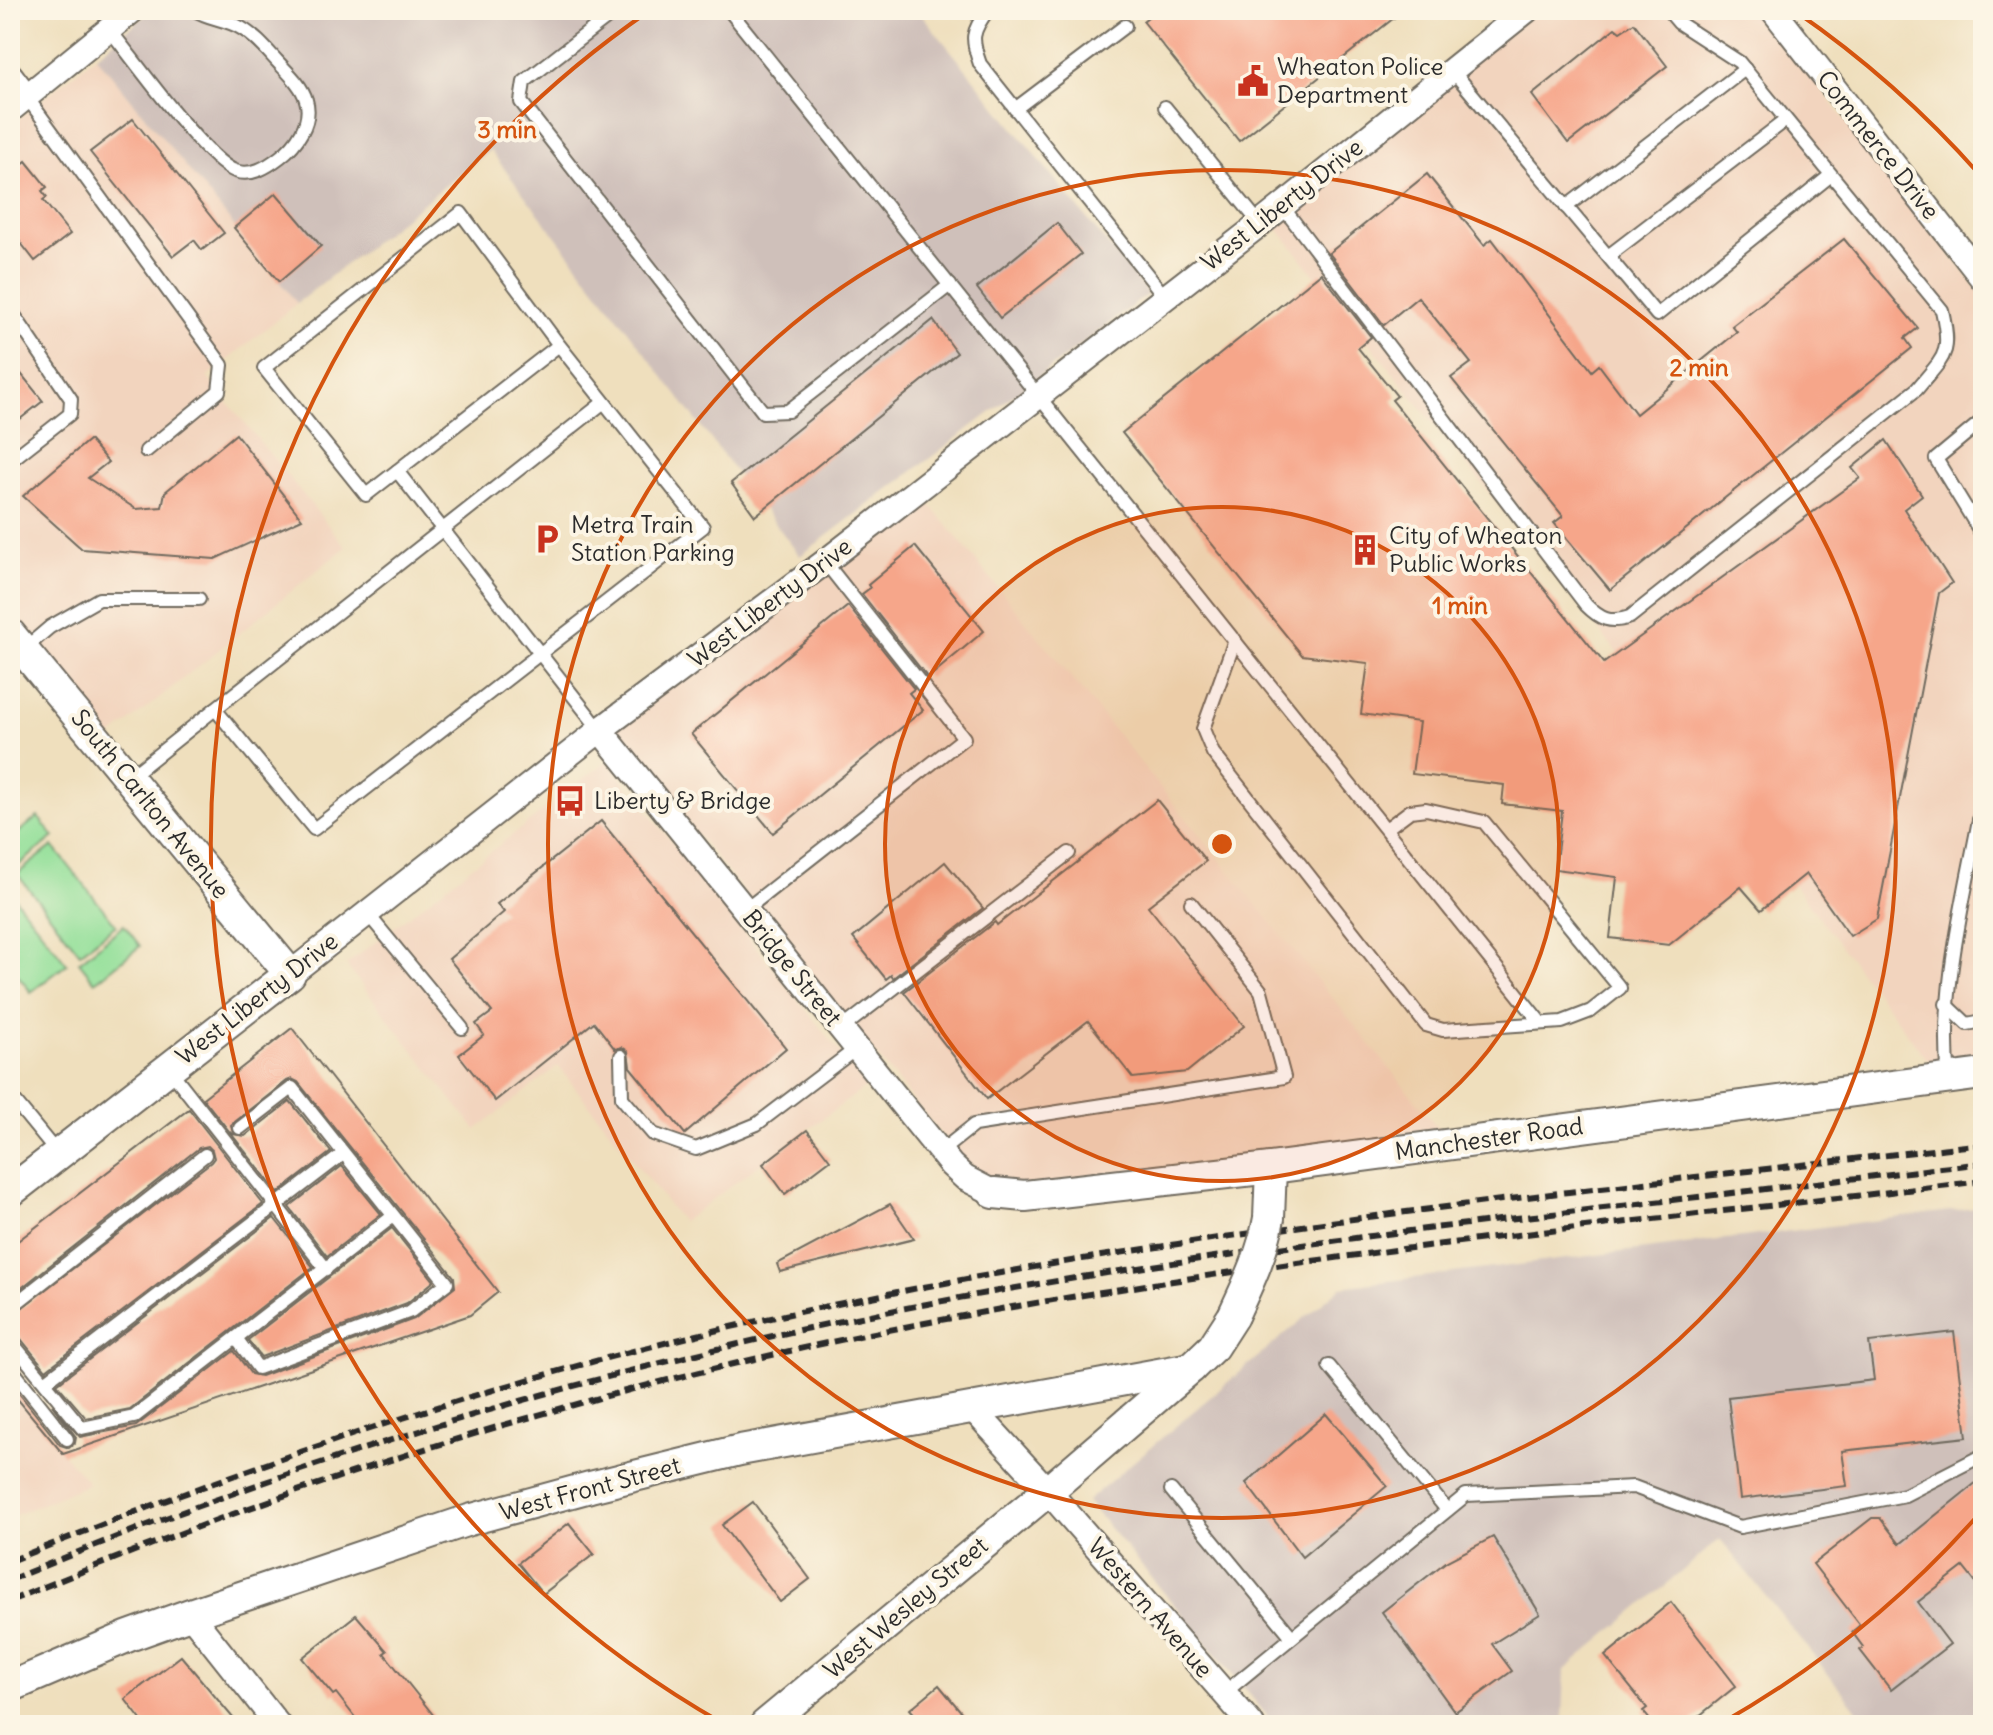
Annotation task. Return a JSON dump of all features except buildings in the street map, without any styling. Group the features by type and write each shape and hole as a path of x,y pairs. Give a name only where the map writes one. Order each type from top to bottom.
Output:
{"street":[{"path":"10,75 18,103 133,10"},
{"name":"West Liberty Drive","path":"10,1192 600,730 825,562 1260,224 1527,10"},
{"name":"Commerce Drive","path":"1773,10 1983,279"},
{"name":"South Carlton Avenue","path":"16,642 290,974"},
{"name":"Bridge Street","path":"600,730 940,1152 965,1178 994,1193"},
{"name":"Manchester Road","path":"994,1193 1025,1196 1271,1168 1983,1074"},
{"path":"1191,1368 1213,1347 1233,1316 1261,1252 1269,1218 1271,1168"},
{"name":"West Front Street","path":"10,1687 129,1636 190,1614 469,1520 590,1487 740,1450 1191,1368"},
{"name":"West Wesley Street","path":"765,1725 1048,1491 1191,1368"},
{"path":"972,1408 1048,1491"},
{"name":"Western Avenue","path":"1048,1491 1252,1725"},
{"path":"190,1614 278,1725"}],"lane":[{"path":"109,29 199,141 222,164 237,172 251,173 287,152 300,136 308,117 306,99 297,83 250,34 195,10"},
{"path":"617,10 524,82 521,102 763,412 788,411 950,285"},
{"path":"729,10 1540,1022"},
{"path":"988,10 974,28 973,46 980,64 1165,297"},
{"path":"1282,206 1586,605 1598,618 1615,622 1630,617 1917,389 1943,357 1949,339 1942,310 1745,69 1679,23 1668,10"},
{"path":"1015,109 1125,26"},
{"path":"1566,207 1745,69"},
{"path":"1452,70 1657,315 1831,175"},
{"path":"18,103 222,365 219,391 146,451"},
{"path":"1165,107 1260,224"},
{"path":"1608,256 1786,120"},
{"path":"215,709 314,829 703,527 559,345 461,213 264,368 366,495 559,345"},
{"path":"10,309 71,399 70,414 10,461"},
{"path":"128,779 604,402"},
{"path":"1983,420 1936,459 1983,536"},
{"path":"397,471 600,730"},
{"path":"745,910 964,738 825,562"},
{"path":"16,642 99,599 199,599"},
{"path":"1235,640 1203,729 1213,753 1426,1025 1443,1030 1562,1022 1591,1011 1620,988 1484,822 1426,809 1410,811 1386,829"},
{"path":"1949,1078 1945,1043 1946,1004 1982,806"},
{"path":"841,1029 1069,853"},
{"path":"940,1152 974,1125 1284,1077 1261,991 1191,903"},
{"path":"367,913 462,1028"},
{"path":"1946,1004 1967,1024 1983,1021"},
{"path":"621,1056 622,1098 653,1134 696,1149 757,1124 857,1048"},
{"path":"169,1068 326,1269"},
{"path":"236,1338 258,1368 411,1311 447,1283 292,1088 240,1128"},
{"path":"10,1100 12,1098 57,1154"},
{"path":"45,1382 343,1154"},
{"path":"10,1308 205,1155"},
{"path":"10,1340 82,1428 134,1417 392,1217"},
{"path":"1329,1366 1447,1510"},
{"path":"10,1367 67,1439"},
{"path":"1224,1693 1466,1495 1634,1487 1740,1527 1905,1495 1983,1455"},
{"path":"1171,1490 1292,1637"}],"shaded area":[{"path":"152,10 928,10 922,15 1148,294 800,556 490,150 297,303 96,56"},
{"path":"1517,10 1759,10 1983,296 1983,1060 1933,1067 1616,651 1262,209"},
{"path":"96,56 297,303 207,377 346,547 102,744 10,631 10,126"},
{"path":"920,492 1443,1134 1028,1186 997,1181 969,1169 613,731"},
{"path":"607,761 867,1086 682,1222 558,1066 476,1130 346,965"},
{"path":"1983,1207 1983,1725 1869,1725 1720,1539 1565,1670 1563,1719 1555,1725 1275,1725 1087,1501 1341,1287"},
{"path":"10,1390 89,1484 10,1517"}],"green space":[{"path":"38,817 54,837 10,872 10,839"},
{"path":"53,846 116,925 80,953 17,874"},
{"path":"10,892 67,964 31,992 10,966"},
{"path":"124,925 140,946 95,982 79,962"}],"railway":[{"path":"10,1561 295,1454 489,1391 587,1363 785,1315 933,1285 1232,1236 1532,1196 1983,1144"},
{"path":"10,1580 202,1505 397,1438 595,1380 883,1312 1061,1280 1239,1253 1983,1163"},
{"path":"10,1601 223,1517 440,1444 661,1382 884,1331 1157,1283 1294,1264 1983,1181"}],"place":[{"name":"Wheaton Police Department","path":"1253,81"},
{"name":"Metra Train Station Parking","path":"547,539"},
{"name":"City of Wheaton Public Works","path":"1365,550"},
{"name":"Liberty & Bridge","path":"570,801"}]}
